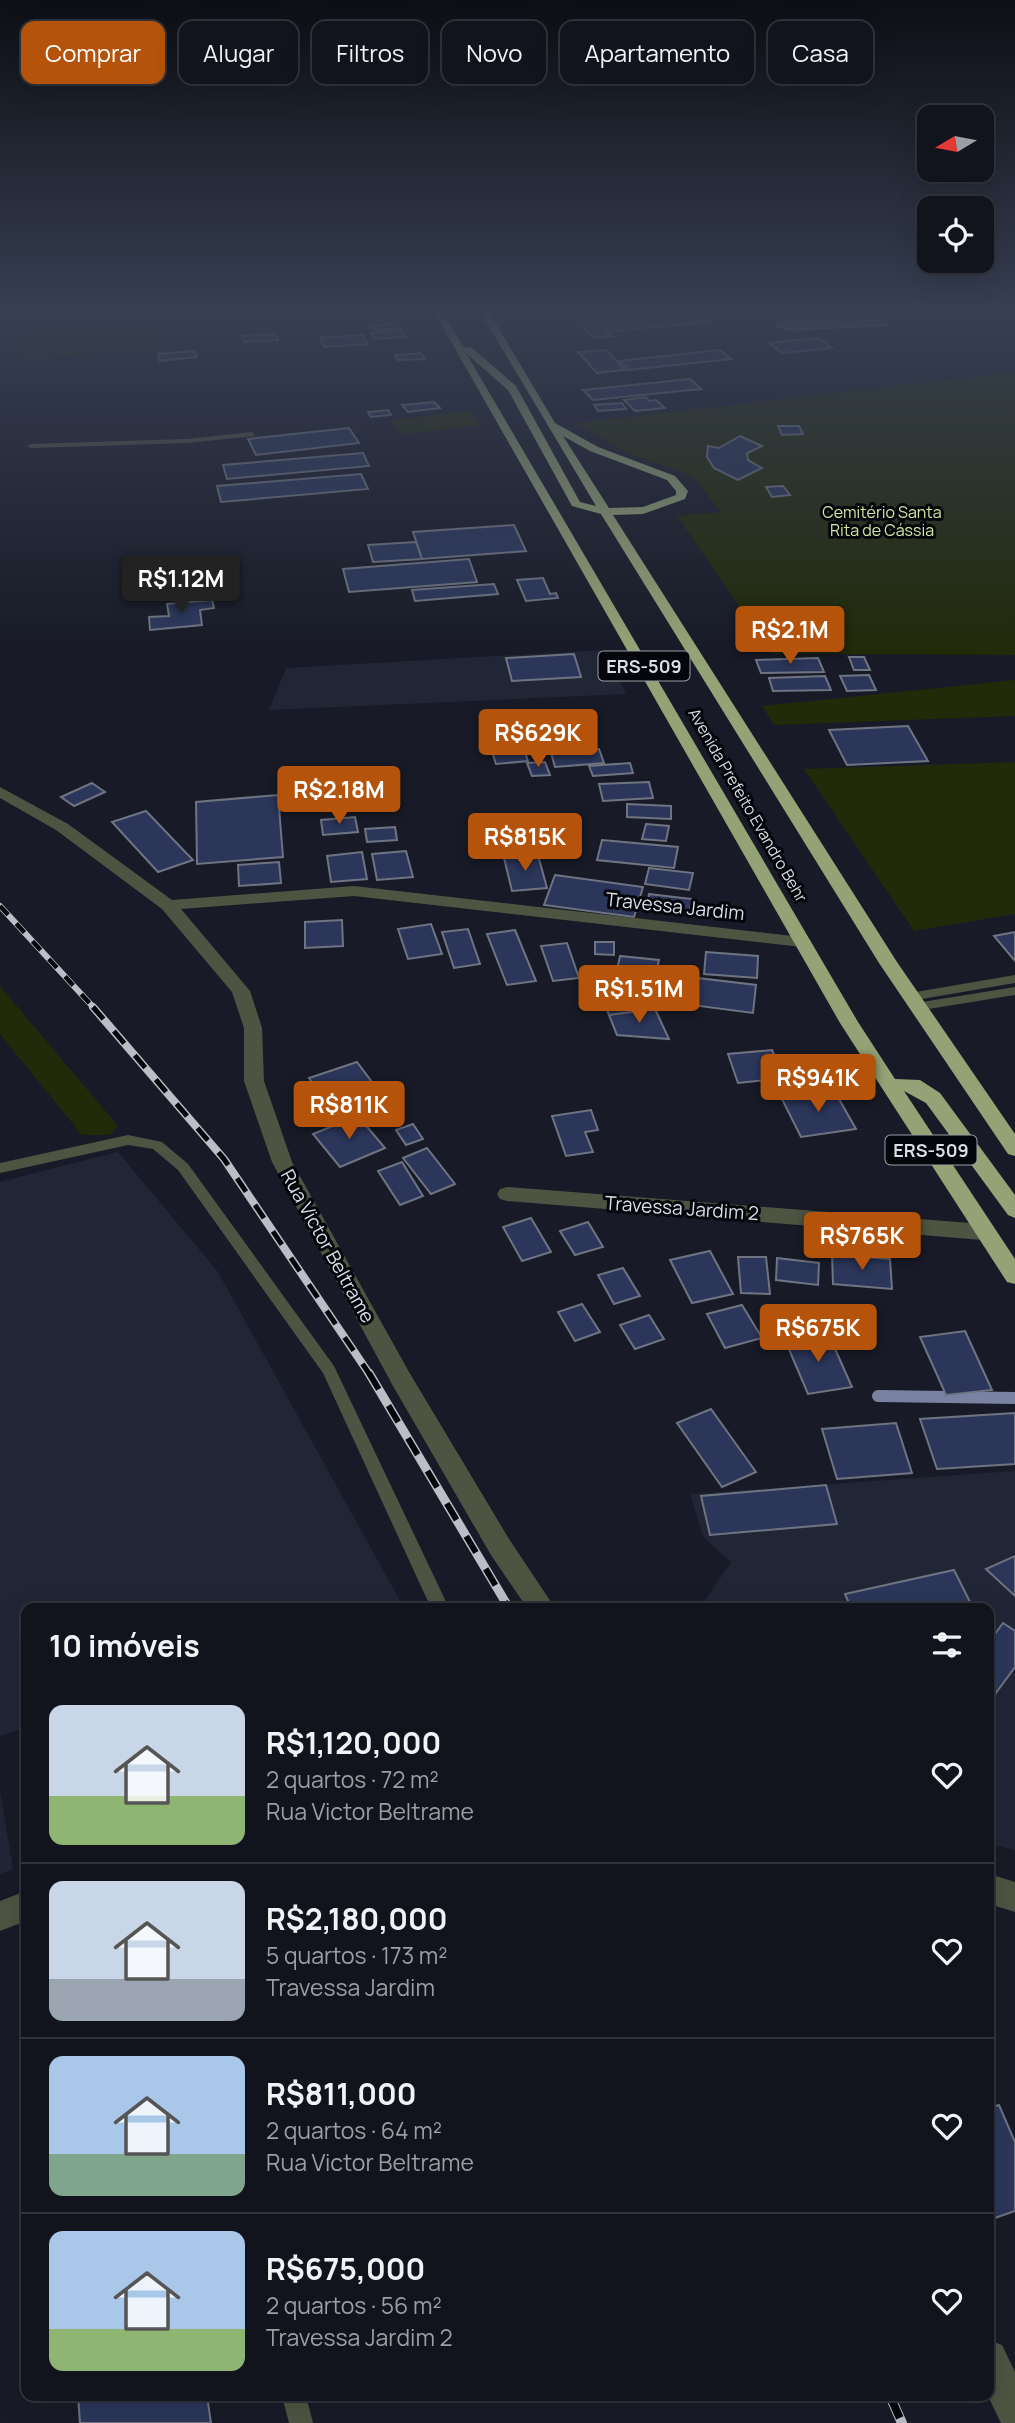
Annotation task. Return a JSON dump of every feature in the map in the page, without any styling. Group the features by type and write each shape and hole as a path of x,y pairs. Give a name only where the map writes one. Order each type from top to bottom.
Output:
{"highway":[{"name":"Avenida Prefeito Evandro Behr","path":"504,423 803,942 889,1085 983,1232 1015,1276"},
{"path":"531,423 576,504 606,513 666,506 681,497 682,491 671,478 594,449 551,425"},
{"name":"Avenida Prefeito Evandro Behr","path":"551,425 913,1002 1015,1149"},
{"path":"889,1085 913,1085 933,1098 1015,1210"}],"street":[{"name":"Rua Victor Beltrame","path":"0,792 62,827 167,905 241,991 253,1028 254,1081 282,1162 401,1380 499,1547 538,1603"},
{"name":"Travessa Jardim","path":"167,905 354,891 803,942"},
{"name":"Travessa Jardim 2","path":"507,1194 983,1232"},
{"path":"994,1891 1015,1897"},
{"path":"0,1916 21,1908"},
{"path":"994,2368 1015,2412"}],"lane":[{"path":"31,446 187,441 252,434"},
{"path":"913,1002 1015,979"},
{"path":"913,1002 1015,991"},
{"path":"0,1168 128,1140 156,1145 183,1167 329,1370 438,1603"},
{"path":"295,2401 301,2423"}],"shaded area":[{"path":"604,650 626,694 269,710 286,668"},
{"path":"118,1152 218,1272 401,1603 21,1603 21,1729 0,1736 0,1182"},
{"path":"1015,1471 1015,1850 994,1845 994,1603 703,1603 731,1562 703,1537 690,1494"},
{"path":"0,1791 13,1869 0,1874"}],"green space":[{"path":"394,423 481,425 402,434"},
{"name":"Cemitério Santa Rita de Cássia","path":"576,423 1015,423 1015,655 772,654 677,516 721,512 692,476 623,451"},
{"path":"1015,680 1015,716 774,725 762,706"},
{"path":"1015,762 1015,914 914,931 804,769"},
{"path":"0,986 118,1126 110,1135 82,1135 0,1034"}],"building":[{"path":"778,426 799,426 803,434 782,435"},
{"path":"349,428 359,443 256,455 248,439"},
{"path":"740,436 762,446 747,453 748,460 762,468 738,480 714,468 707,457 708,446 719,448"},
{"path":"363,453 369,466 227,479 223,465"},
{"path":"361,474 368,489 221,502 217,486"},
{"path":"783,486 790,495 772,497 766,487"},
{"path":"514,525 526,551 422,559 413,532"},
{"path":"416,542 422,559 373,562 368,545"},
{"path":"469,559 477,582 349,592 343,569"},
{"path":"543,578 550,594 556,593 558,598 526,601 517,580"},
{"path":"494,584 498,594 415,601 412,590"},
{"path":"212,600 214,608 200,610 202,625 150,630 149,617 169,616 167,604"},
{"path":"574,654 581,677 512,681 506,658"},
{"path":"849,657 864,657 870,670 854,670"},
{"path":"818,658 824,672 761,673 756,660"},
{"path":"869,675 876,690 847,691 840,676"},
{"path":"825,676 831,690 773,691 769,678"},
{"path":"908,726 928,761 847,765 829,730"},
{"path":"524,749 528,761 496,764 492,752"},
{"path":"599,749 604,763 555,767 551,753"},
{"path":"545,762 550,775 532,776 527,763"},
{"path":"630,763 633,773 593,776 589,766"},
{"path":"649,782 653,798 603,801 599,784"},
{"path":"92,783 105,792 74,806 61,797"},
{"path":"278,795 283,857 197,864 196,802"},
{"path":"627,804 671,806 671,819 627,817"},
{"path":"146,811 193,860 158,872 112,822"},
{"path":"355,817 358,832 323,835 321,820"},
{"path":"646,824 669,826 666,841 642,839"},
{"path":"395,827 397,840 367,842 365,829"},
{"path":"602,840 678,847 674,868 597,860"},
{"path":"406,851 413,877 377,880 372,854"},
{"path":"362,852 367,879 331,882 327,856"},
{"path":"538,855 547,888 512,891 504,858"},
{"path":"279,862 281,883 239,886 238,865"},
{"path":"649,868 693,873 689,890 645,884"},
{"path":"555,875 643,887 634,917 544,905"},
{"path":"649,894 692,899 689,914 646,910"},
{"path":"342,920 343,946 305,948 305,922"},
{"path":"431,924 442,954 408,959 398,929"},
{"path":"468,929 480,964 454,968 442,932"},
{"path":"515,930 536,981 507,985 487,934"},
{"path":"1015,932 1015,961 994,936"},
{"path":"595,942 614,942 614,955 595,954"},
{"path":"567,943 579,978 553,981 541,946"},
{"path":"706,952 758,956 757,978 704,974"},
{"path":"620,956 659,960 656,974 617,970"},
{"path":"641,976 655,1009 609,1015 595,982"},
{"path":"681,976 756,985 753,1013 676,1003"},
{"path":"655,1009 669,1039 617,1035 609,1015"},
{"path":"772,1050 784,1078 738,1083 728,1054"},
{"path":"357,1062 372,1082 342,1093 349,1102 330,1108 309,1078"},
{"path":"835,1092 856,1129 801,1137 782,1099"},
{"path":"591,1110 598,1130 585,1132 593,1152 566,1156 552,1116"},
{"path":"358,1116 385,1148 340,1167 313,1134"},
{"path":"413,1124 423,1139 406,1145 396,1130"},
{"path":"427,1148 455,1184 431,1194 403,1158"},
{"path":"402,1162 423,1196 400,1205 378,1171"},
{"path":"531,1218 551,1252 522,1261 503,1227"},
{"path":"588,1222 603,1247 575,1255 560,1231"},
{"path":"710,1251 733,1294 692,1303 670,1260"},
{"path":"832,1254 890,1259 892,1289 833,1284"},
{"path":"738,1257 766,1257 770,1294 741,1293"},
{"path":"777,1258 819,1263 818,1285 776,1280"},
{"path":"623,1268 640,1296 614,1304 598,1275"},
{"path":"582,1304 600,1332 575,1341 558,1312"},
{"path":"742,1305 762,1338 725,1348 707,1314"},
{"path":"649,1315 664,1339 635,1349 620,1325"},
{"path":"965,1331 992,1390 946,1395 920,1337"},
{"path":"828,1333 852,1387 808,1394 785,1340"},
{"path":"711,1409 756,1472 722,1487 677,1423"},
{"path":"1015,1413 1015,1464 937,1469 920,1419"},
{"path":"896,1423 912,1473 837,1479 822,1429"},
{"path":"826,1485 837,1524 710,1535 701,1496"},
{"path":"1015,1556 1015,1596 986,1569"},
{"path":"954,1570 970,1603 849,1603 845,1594"},
{"path":"1003,1623 1015,1631 1015,1667 994,1696 994,1635"},
{"path":"999,2105 1015,2142 1015,2211 994,2218 994,2106"},
{"path":"78,2401 208,2401 211,2423 80,2423"}],"waterway":[{"path":"878,1396 1015,1398"}],"railway":[{"path":"0,906 95,1009"},
{"path":"93,1007 224,1159 370,1375"},
{"path":"369,1373 506,1603"},
{"path":"892,2401 902,2423"}]}
